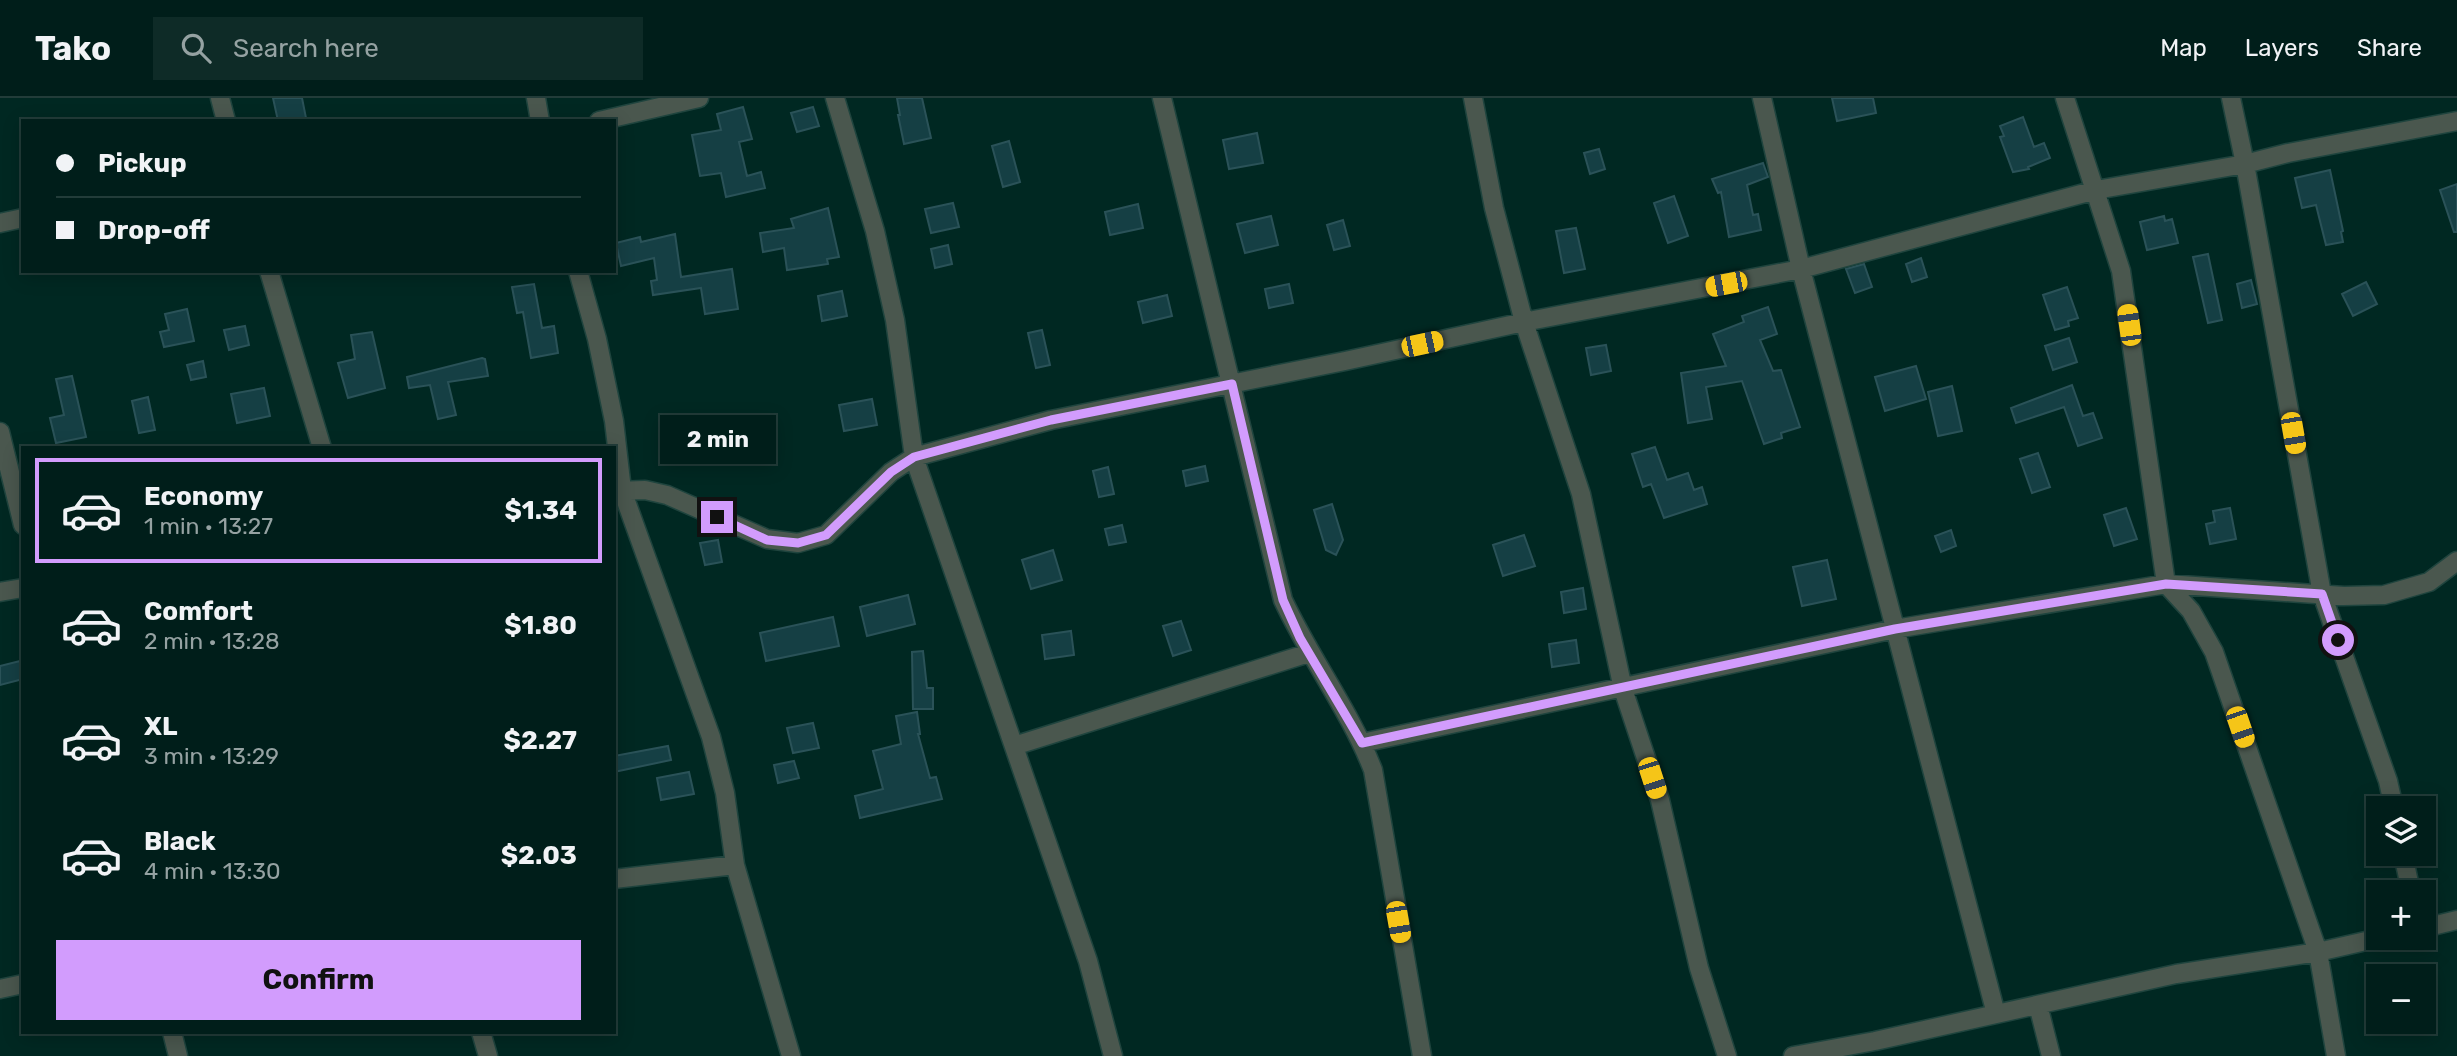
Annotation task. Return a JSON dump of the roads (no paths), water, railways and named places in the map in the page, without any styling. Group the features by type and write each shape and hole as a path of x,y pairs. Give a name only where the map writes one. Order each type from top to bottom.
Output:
{"street":[{"path":"220,98 225,119"},
{"path":"536,98 540,119"},
{"path":"608,119 699,98"},
{"path":"835,98 875,231 895,320 914,457 1088,961 1113,1056"},
{"path":"1163,98 1283,600 1309,653 1362,743 1373,770 1422,1056"},
{"path":"1472,98 1494,208 1524,322 1581,494 1623,689 1660,800 1699,968 1727,1056"},
{"path":"1762,98 1801,269 1996,1014"},
{"path":"2065,98 2121,271 2166,584 2190,611 2214,652 2318,952 2336,1056"},
{"path":"2231,98 2322,594 2391,796"},
{"path":"618,490 645,490 667,495 767,540 798,543 826,535 891,472 914,457 1051,420 1524,322 1801,269 2096,190 2245,164 2288,153 2457,121"},
{"path":"0,222 21,218"},
{"path":"270,273 321,446"},
{"path":"579,273 597,339 614,421 615,446"},
{"path":"0,432 21,517"},
{"path":"616,456 618,490 711,737 725,793 735,865 791,1056"},
{"path":"1362,743 1895,629 2166,584 2344,596 2384,595 2429,582 2457,561"},
{"path":"0,592 21,588"},
{"path":"1014,746 1309,653"},
{"path":"616,880 735,865"},
{"path":"2436,925 2457,920"},
{"path":"1793,1056 1875,1041 2176,974 2318,952 2366,941"},
{"path":"0,989 21,985"},
{"path":"2038,1005 2051,1056"},
{"path":"172,1034 178,1056"},
{"path":"482,1034 488,1056"}]}
